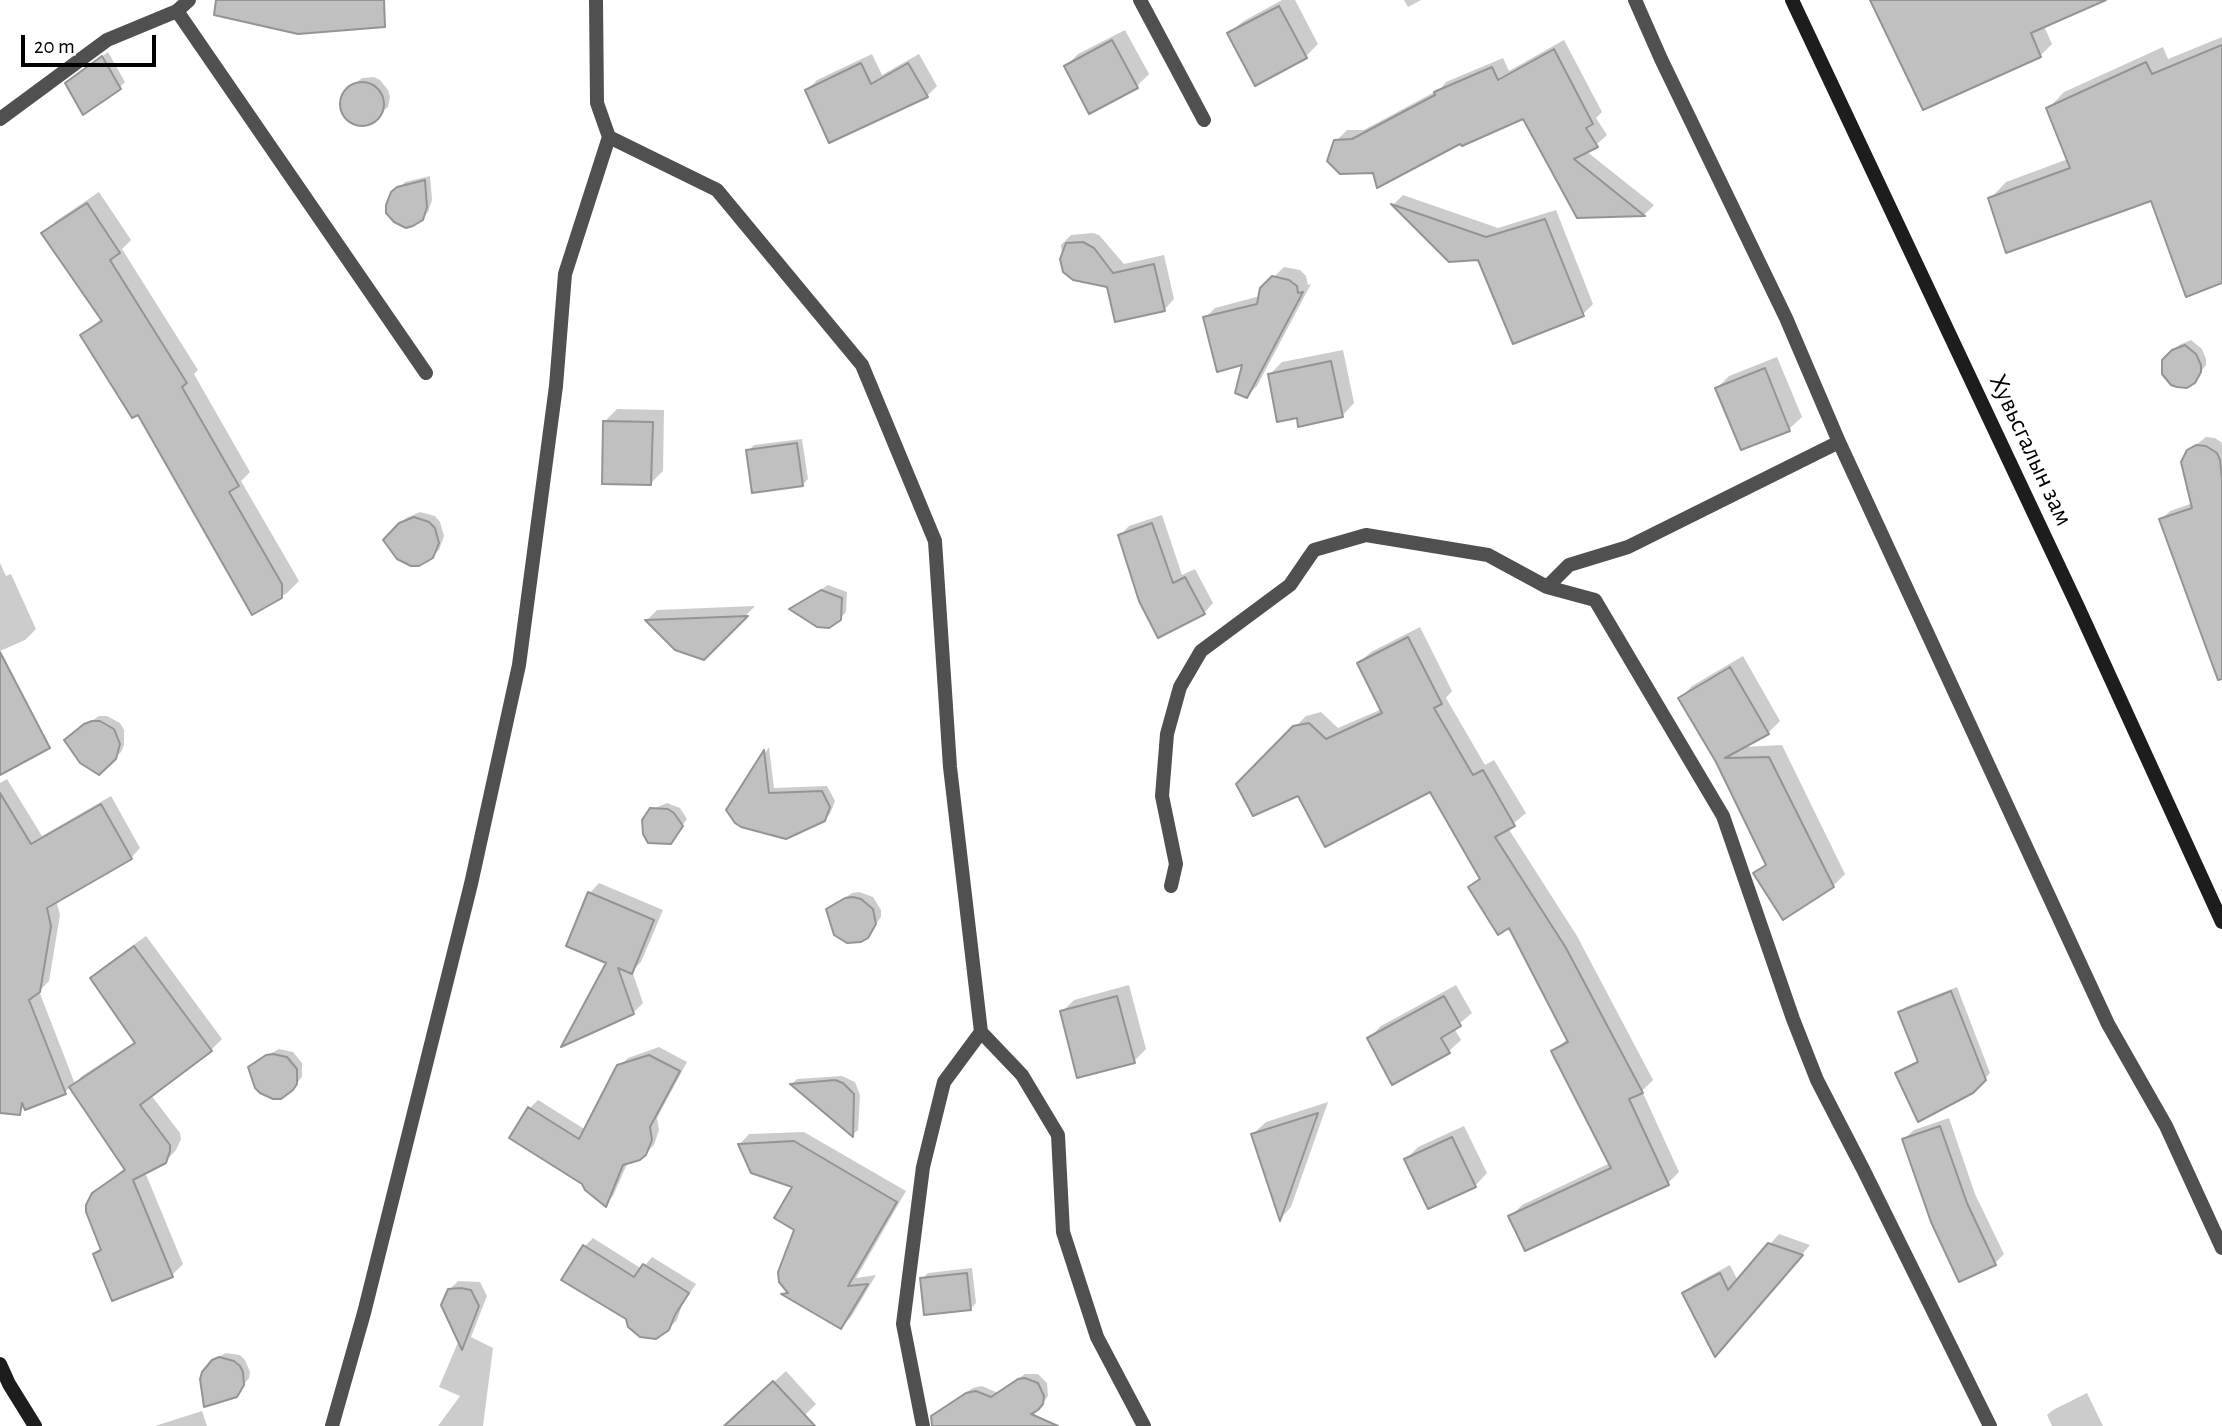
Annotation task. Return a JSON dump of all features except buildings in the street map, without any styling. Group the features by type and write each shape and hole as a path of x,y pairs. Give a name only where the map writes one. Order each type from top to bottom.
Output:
{"main road":[{"name":"Хувьсгалын зам","path":"1792,0 2078,607 2222,922"},
{"path":"0,1364 35,1426"}],"street":[{"path":"0,119 107,40 177,11 189,0"},
{"path":"332,1426 364,1313 471,884 519,665 556,386 565,274 609,137 597,103 596,0"},
{"path":"1140,0 1204,120"},
{"path":"1635,0 1786,318 1839,442 2108,1024 2166,1126 2222,1248"},
{"path":"177,11 426,373"},
{"path":"609,137 717,190 862,365 935,541 950,767 981,1032 1021,1075 1058,1135 1063,1232 1097,1337 1144,1426"},
{"path":"1547,587 1569,565 1628,547 1839,442"},
{"path":"1171,886 1176,864 1162,796 1167,734 1180,687 1201,651 1290,585 1314,550 1366,536 1488,555 1547,587 1595,600 1723,816 1793,1019 1817,1080 1990,1426"},
{"path":"923,1426 903,1324 923,1167 944,1082 981,1032"}]}
